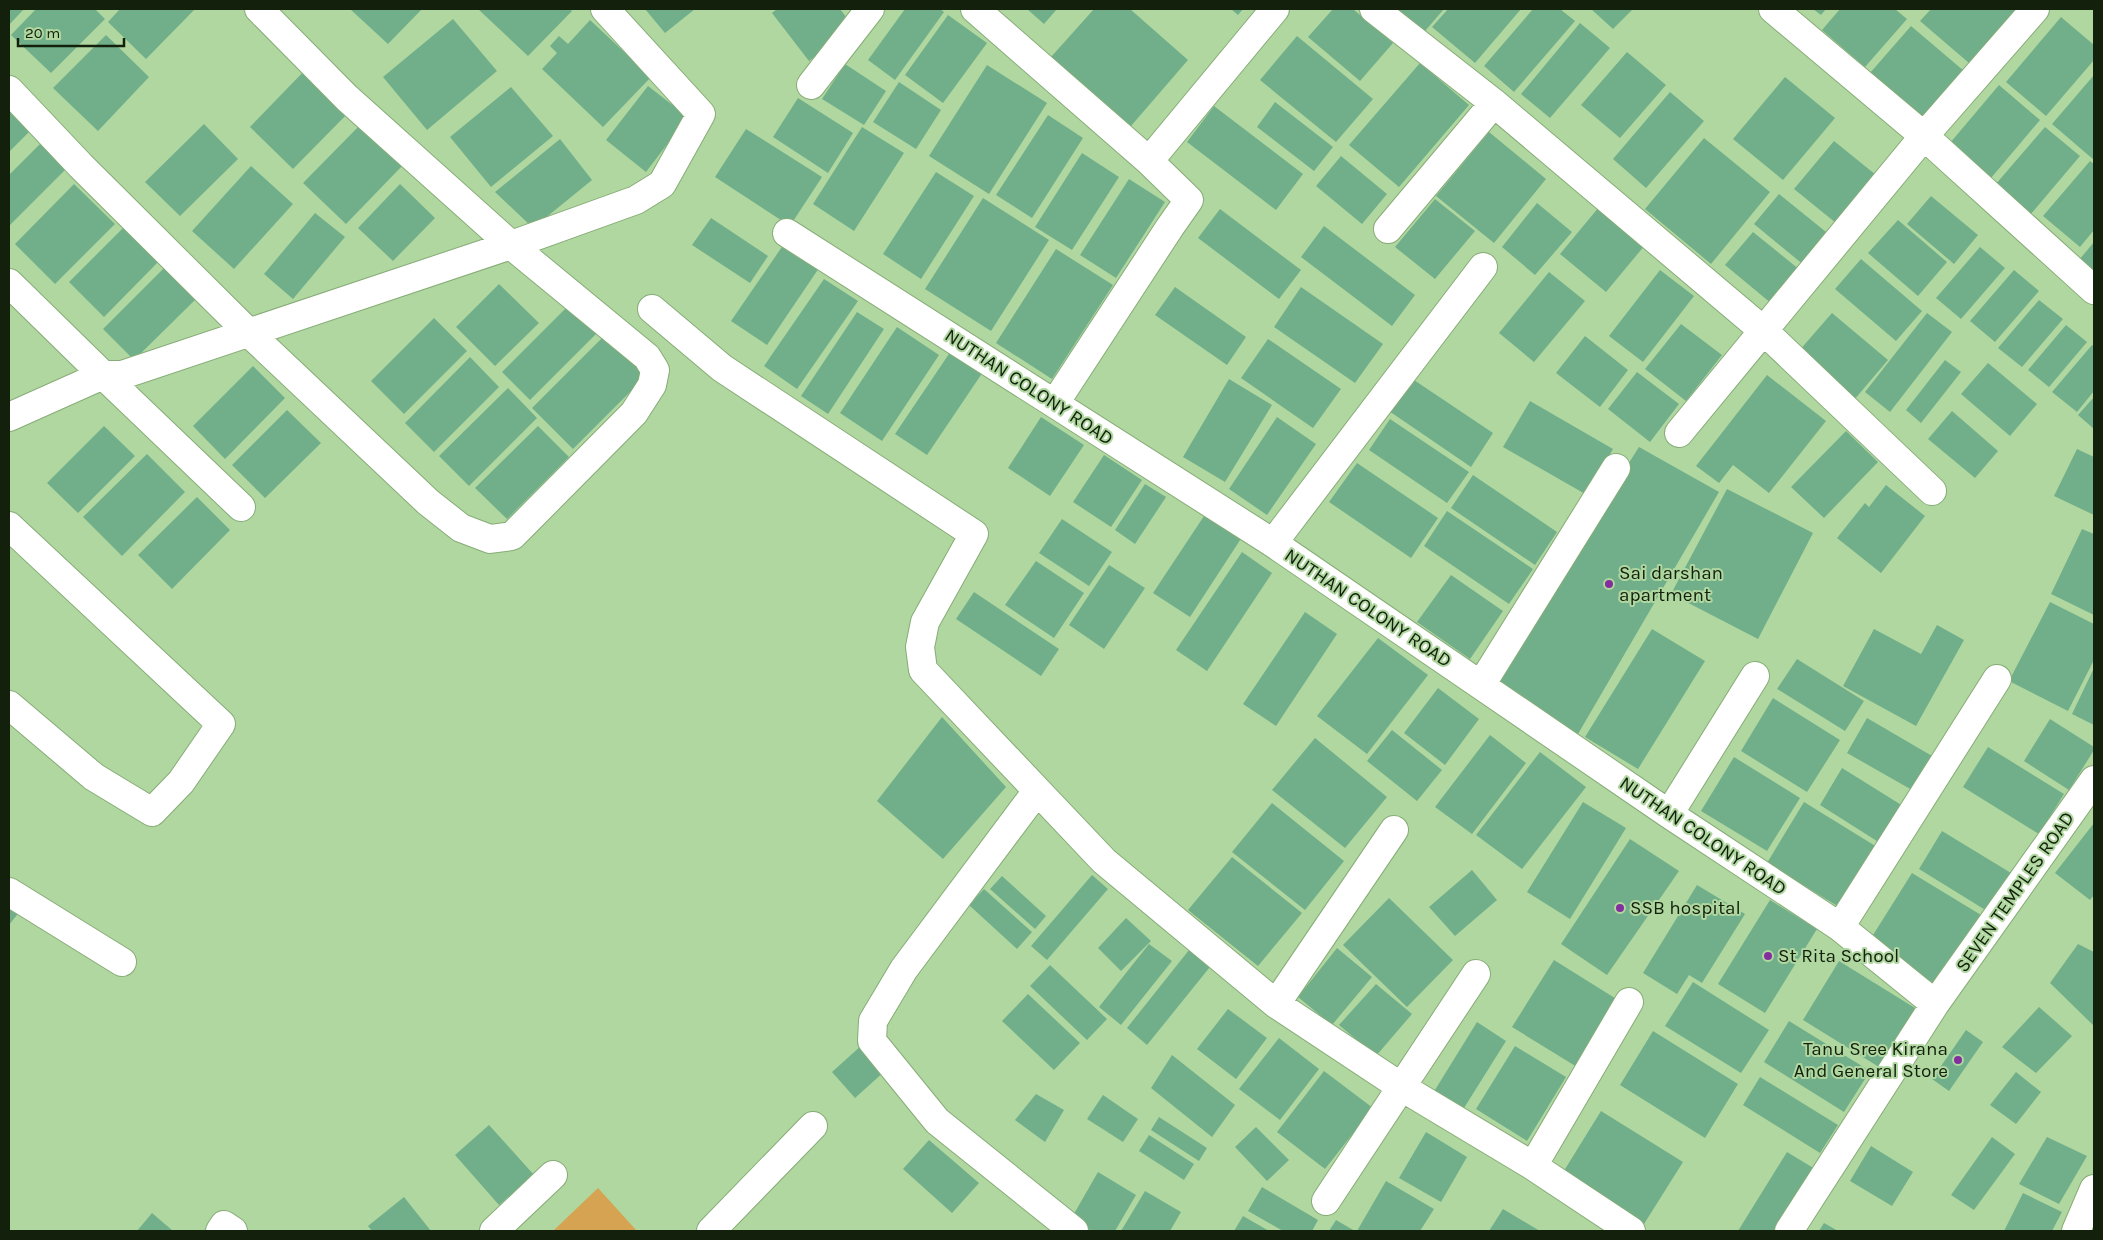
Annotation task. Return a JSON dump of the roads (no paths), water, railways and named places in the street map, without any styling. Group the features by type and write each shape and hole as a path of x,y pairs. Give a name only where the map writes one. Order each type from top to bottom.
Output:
{"street":[{"path":"9,90 81,166 248,332 428,502 461,528 490,538 512,536 634,413 652,385 655,370 647,357 511,245 347,98 258,9"},
{"path":"9,417 103,374 122,375 511,245 636,200 662,184 701,114 605,9"},
{"path":"811,85 870,9"},
{"path":"975,9 1149,161 1189,200 1056,403"},
{"path":"1149,161 1275,9"},
{"path":"1374,9 1494,103 1765,332 1932,491"},
{"path":"1774,9 1924,136 2094,290"},
{"path":"1679,433 1765,332 1924,136 2035,9"},
{"path":"1388,229 1494,103"},
{"name":"NUTHAN COLONY ROAD","path":"787,233 1273,543 1669,814 1840,927 1935,1004"},
{"path":"1273,543 1483,267"},
{"path":"9,283 241,507"},
{"path":"652,309 722,368 974,534 925,622 920,647 923,670 1104,862 1276,1004 1403,1088 1533,1166 1631,1231"},
{"path":"1481,685 1616,468"},
{"path":"9,526 221,724 181,782 152,812 94,777 9,705"},
{"path":"1669,814 1755,676"},
{"path":"1840,927 1997,679"},
{"name":"SEVEN TEMPLES ROAD","path":"1789,1231 1935,1004 2094,780"},
{"path":"1037,791 904,969 873,1021 872,1042 937,1121 1074,1231"},
{"path":"1276,1004 1394,830"},
{"path":"9,892 122,962"},
{"path":"1326,1201 1403,1088 1476,974"},
{"path":"1533,1166 1629,1002"},
{"path":"711,1231 813,1126"},
{"path":"494,1231 553,1175"},
{"path":"2076,1231 2094,1189"},
{"path":"220,1231 224,1225 233,1231"}],"place":[{"name":"Sai darshan apartment","path":"1609,584"},
{"name":"SSB hospital","path":"1620,908"},
{"name":"St Rita School","path":"1768,956"},
{"name":"Tanu Sree Kirana And General Store","path":"1958,1060"}]}
